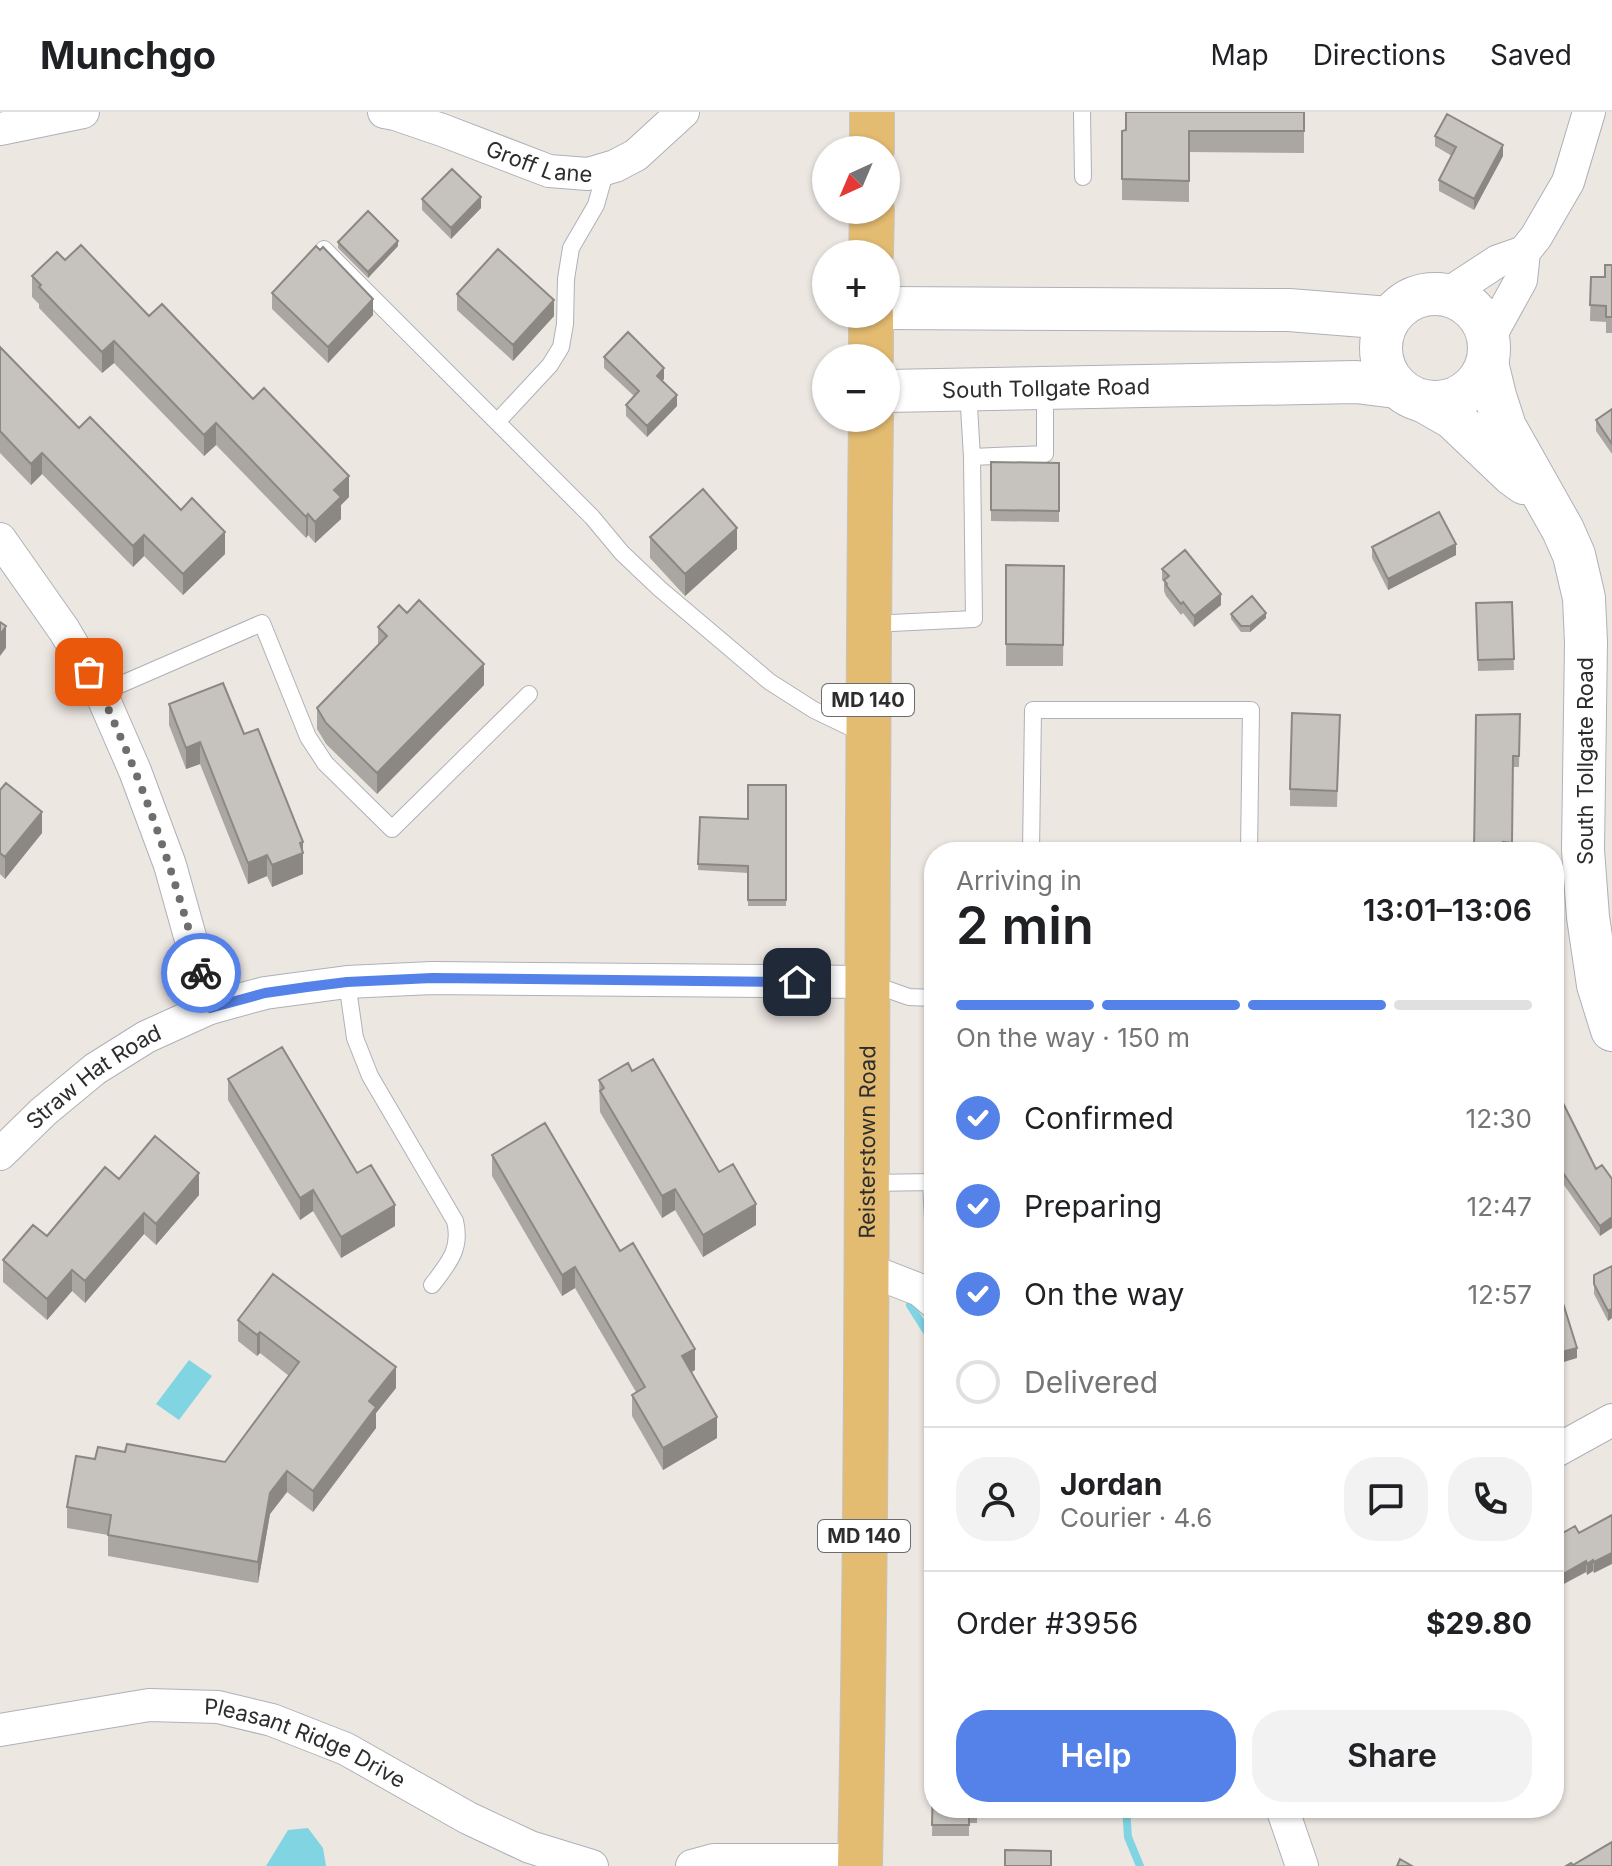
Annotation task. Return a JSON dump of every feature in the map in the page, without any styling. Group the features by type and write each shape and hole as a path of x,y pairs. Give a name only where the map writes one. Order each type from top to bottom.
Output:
{"main road":[{"path":"872,112 872,136"},
{"name":"Reisterstown Road","path":"860,1863 871,432"}],"street":[{"path":"0,129 83,112"},
{"name":"Groff Lane","path":"384,112 442,130 549,171 588,174 636,155 683,112"},
{"path":"1488,352 1485,326 1471,307 1457,298 1431,293 1400,306 1389,318 1380,349 1387,375 1410,394 1437,403 1463,395 1472,388 1521,280 1524,252 1568,182 1589,112"},
{"path":"1446,295 1498,261 1524,252"},
{"path":"900,308 1289,310 1389,318"},
{"name":"South Tollgate Road","path":"1488,352 1495,396 1505,427 1563,530 1574,555 1584,598 1583,850 1596,972 1612,1030"},
{"name":"South Tollgate Road","path":"900,391 1356,382 1410,394 1453,418 1513,475 1544,498"},
{"path":"0,539 64,630 101,693 135,771 170,865 210,1008"},
{"name":"Straw Hat Road","path":"0,1154 43,1112 95,1069 146,1037 210,1008 265,993 347,982 448,978 866,982"},
{"path":"866,1269 924,1293"},
{"path":"1564,1446 1612,1420"},
{"name":"Pleasant Ridge Drive","path":"0,1730 149,1705 218,1707 259,1716 346,1749 468,1818 530,1847 592,1866"},
{"path":"1285,1818 1302,1866"},
{"path":"692,1866 714,1860 860,1863"}],"lane":[{"path":"1082,112 1083,177"},
{"path":"497,422 550,365 561,347 571,248 596,205 606,169"},
{"path":"323,248 660,589 770,682 814,710 868,736"},
{"path":"972,457 1045,454 1045,389"},
{"path":"869,624 974,619 968,390"},
{"path":"101,693 262,623 308,737 325,763 392,829 529,694"},
{"path":"1031,842 1033,710 1251,710 1249,842"},
{"path":"347,982 355,1038 370,1076 455,1221 458,1233 452,1258 432,1285"},
{"path":"866,982 909,997 924,998"},
{"path":"866,1183 924,1182"}],"water":[{"path":"189,1360 212,1376 179,1420 156,1404"},
{"path":"308,1828 323,1848 326,1866 266,1866 288,1830"}],"building":[{"path":"1126,112 1304,112 1304,131 1189,131 1189,181 1122,179 1122,131 1126,130"},
{"path":"1447,114 1503,145 1474,199 1439,180 1456,147 1435,136"},
{"path":"452,169 481,197 451,228 422,199"},
{"path":"368,211 398,241 368,272 338,242"},
{"path":"81,245 149,316 162,304 253,399 264,388 349,476 334,490 341,497 315,522 308,514 306,517 216,423 204,435 114,341 102,352 39,287 41,285 32,276 57,252 65,260"},
{"path":"316,246 320,250 323,247 373,299 328,347 272,293"},
{"path":"498,249 554,300 513,345 457,294"},
{"path":"1605,265 1612,265 1612,317 1606,317 1606,306 1590,305 1591,277 1605,277"},
{"path":"628,332 664,368 657,376 677,395 647,426 626,405 639,391 604,357"},
{"path":"0,347 79,428 90,417 181,510 192,498 225,532 183,574 144,535 133,546 42,453 31,464 0,431"},
{"path":"1612,409 1612,444 1596,420"},
{"path":"991,462 1059,463 1059,511 991,510"},
{"path":"703,489 737,528 685,574 650,537"},
{"path":"1439,512 1456,544 1388,579 1372,547"},
{"path":"1185,550 1221,594 1194,616 1166,585 1164,580 1169,576 1162,569"},
{"path":"1006,565 1064,566 1063,645 1006,644"},
{"path":"1252,596 1266,613 1250,626 1241,626 1231,614"},
{"path":"419,600 484,664 377,773 326,723 317,708 387,636 378,627 399,605 407,613"},
{"path":"1512,602 1514,659 1478,660 1476,603"},
{"path":"223,683 244,734 258,729 303,842 300,843 303,853 272,865 267,855 248,863 200,742 186,748 169,704"},
{"path":"1292,713 1340,715 1337,791 1290,789"},
{"path":"1520,714 1519,756 1513,756 1512,842 1474,842 1476,715"},
{"path":"6,783 42,812 5,857 0,853 0,790"},
{"path":"748,785 786,785 786,900 748,900 748,866 698,864 700,817 748,819"},
{"path":"282,1047 357,1173 371,1165 395,1205 341,1237 313,1190 300,1198 228,1079"},
{"path":"653,1059 719,1172 733,1164 756,1204 703,1235 675,1189 662,1196 600,1091 604,1088 599,1080 628,1063 632,1071"},
{"path":"1564,1105 1596,1169 1602,1165 1612,1179 1612,1217 1600,1226 1564,1174"},
{"path":"545,1123 620,1251 633,1243 695,1349 682,1356 717,1417 663,1448 632,1395 645,1387 575,1267 562,1275 492,1155"},
{"path":"155,1136 199,1173 156,1224 144,1213 85,1281 72,1270 47,1299 3,1260 33,1225 47,1236 105,1167 119,1179"},
{"path":"1612,1266 1612,1309 1608,1311 1594,1284 1594,1275"},
{"path":"273,1274 396,1367 369,1401 376,1407 313,1491 287,1471 270,1493 258,1562 108,1535 111,1515 67,1507 76,1456 95,1459 98,1447 125,1452 127,1444 225,1462 299,1362 260,1332 257,1335 238,1320"},
{"path":"1564,1306 1577,1348 1564,1351"},
{"path":"1612,1515 1612,1553 1594,1562 1587,1564 1586,1561 1564,1573 1564,1532 1575,1526 1579,1533"},
{"path":"932,1818 969,1818 969,1825 932,1825"},
{"path":"1612,1842 1612,1866 1566,1866 1573,1865"},
{"path":"1005,1850 1051,1851 1051,1866 1005,1866"},
{"path":"1400,1859 1412,1866 1397,1866"}],"waterway":[{"path":"910,1305 924,1327"},
{"path":"1127,1818 1128,1837 1140,1866"}],"way so far":[{"path":"89,672 135,771 170,865 201,973"}],"route":[{"path":"201,973 210,1008 265,993 307,987 432,978 797,982"}]}
